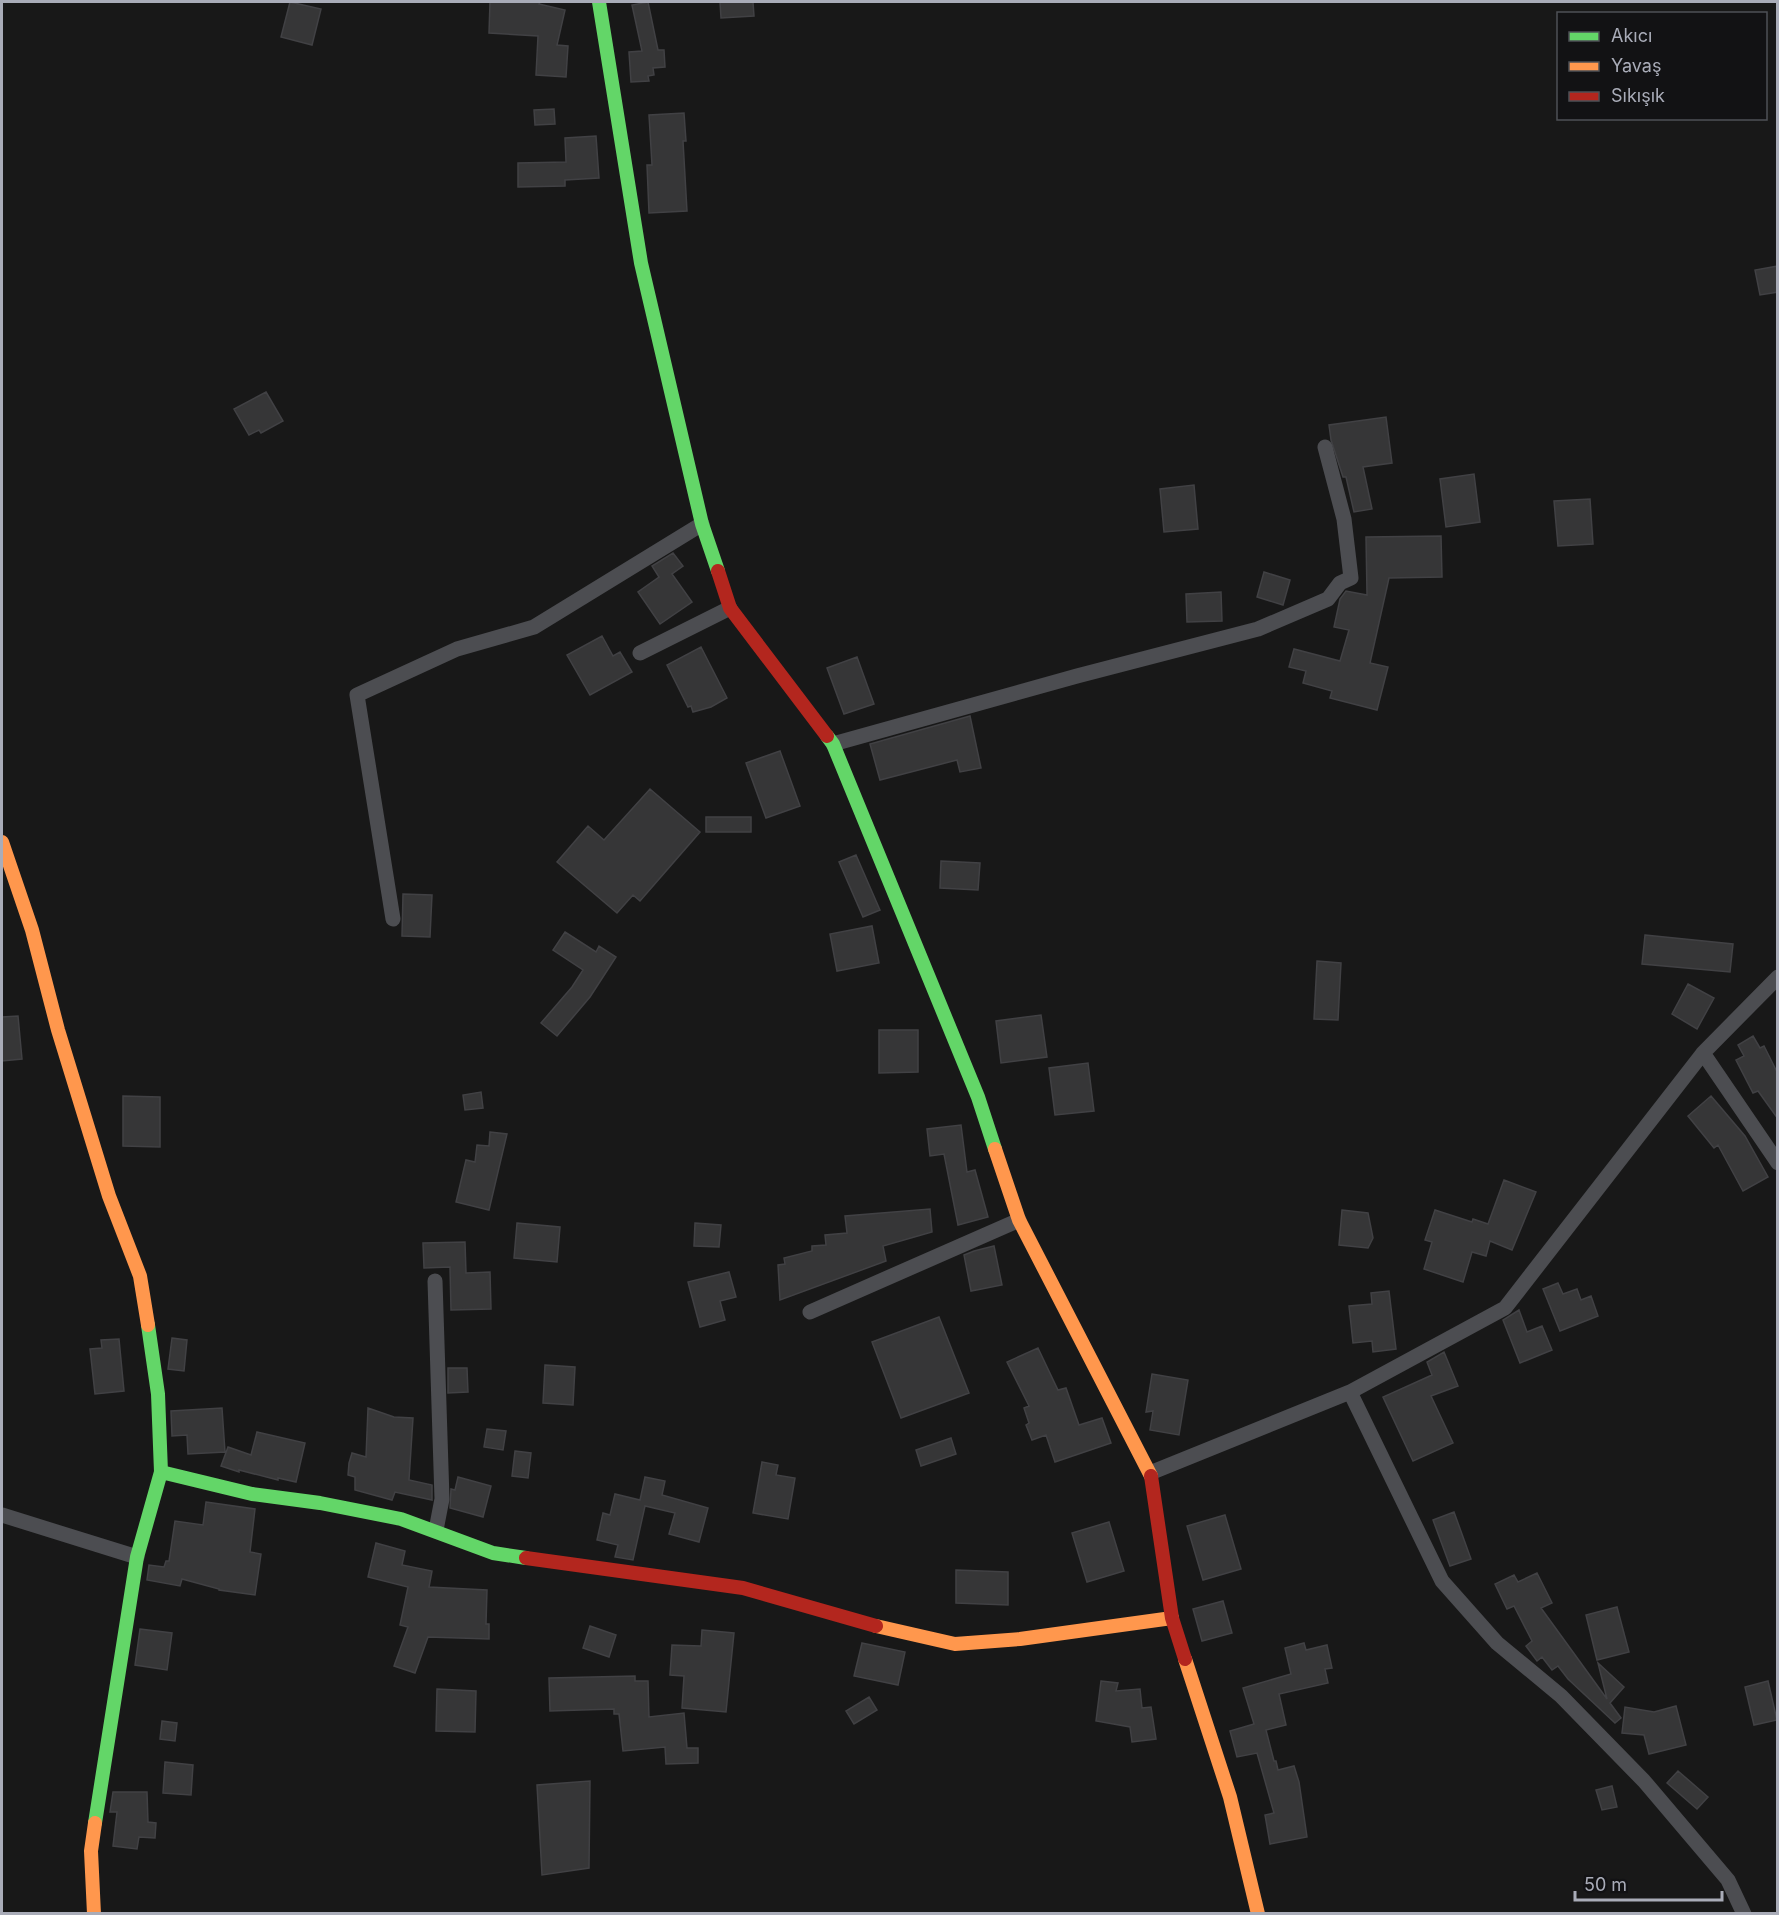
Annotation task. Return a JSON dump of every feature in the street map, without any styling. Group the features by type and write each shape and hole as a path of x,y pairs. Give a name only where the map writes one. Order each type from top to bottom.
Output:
{"street":[{"path":"599,2 641,263 702,524 730,608 834,744 978,1097 1019,1220 1150,1473 1172,1618 1230,1797 1258,1914"},
{"path":"834,744 1077,676 1258,629 1328,599 1340,583 1351,578 1344,519 1325,447"},
{"path":"393,919 357,695 457,649 534,627 702,524"},
{"path":"640,653 730,608"},
{"path":"2,842 32,930 58,1030 109,1196 140,1276 158,1394 161,1472 137,1557 91,1851 94,1914"},
{"path":"1150,1473 1350,1392 1505,1308 1703,1053 1778,977"},
{"path":"1703,1053 1778,1163"},
{"path":"810,1312 1019,1220"},
{"path":"435,1281 442,1499 436,1530"},
{"path":"1350,1392 1443,1581 1497,1643 1561,1696 1644,1781 1728,1880 1743,1914"},
{"path":"161,1472 252,1494 320,1503 401,1519 436,1530 493,1553 743,1587 896,1632 955,1644 1020,1640 1172,1618"},
{"path":"2,1515 137,1557"}],"building":[{"path":"290,2 321,9 312,45 281,37"},
{"path":"490,2 540,2 539,4 565,10 557,45 568,46 566,77 536,75 538,36 489,33"},
{"path":"648,2 658,50 664,50 665,67 653,68 654,75 648,76 649,81 631,82 629,52 642,51 632,5"},
{"path":"720,2 753,2 754,16 721,18"},
{"path":"554,109 555,124 535,125 534,110"},
{"path":"684,113 686,141 683,141 687,211 649,213 647,165 652,165 649,115"},
{"path":"596,136 599,178 565,180 565,186 518,187 518,163 566,162 565,138"},
{"path":"1778,266 1778,292 1760,295 1755,270"},
{"path":"266,392 283,421 261,433 259,430 249,435 234,409"},
{"path":"1386,417 1392,463 1363,467 1372,509 1354,512 1346,477 1343,477 1331,440 1329,425"},
{"path":"1474,474 1480,522 1446,527 1440,479"},
{"path":"1194,485 1198,529 1164,532 1160,489"},
{"path":"1590,499 1593,544 1558,546 1554,501"},
{"path":"1441,536 1442,577 1389,578 1370,663 1388,667 1377,710 1330,698 1332,691 1303,683 1306,671 1289,667 1294,649 1340,661 1349,630 1334,627 1340,599 1346,591 1367,595 1366,537"},
{"path":"673,553 683,566 672,574 692,602 660,624 638,592 659,577 652,566"},
{"path":"1264,572 1290,580 1283,605 1257,597"},
{"path":"1221,592 1222,621 1187,622 1186,594"},
{"path":"602,636 613,656 620,652 632,672 590,695 567,655"},
{"path":"701,647 727,698 711,707 693,712 691,706 688,707 667,665"},
{"path":"857,657 874,704 844,714 827,668"},
{"path":"970,716 981,768 960,772 957,760 880,780 870,744"},
{"path":"780,751 800,806 766,818 746,763"},
{"path":"650,789 700,832 640,901 633,895 617,913 557,862 588,826 604,840"},
{"path":"706,817 751,817 751,832 706,832"},
{"path":"856,855 880,910 863,917 839,862"},
{"path":"941,861 980,863 978,890 940,888"},
{"path":"403,894 432,895 430,937 402,936"},
{"path":"872,926 879,963 837,971 830,934"},
{"path":"565,932 596,952 599,946 616,957 590,997 557,1036 541,1023 572,987 583,970 553,950"},
{"path":"1645,935 1733,944 1730,972 1642,964"},
{"path":"1317,961 1341,963 1338,1020 1314,1019"},
{"path":"1688,984 1714,998 1697,1029 1672,1014"},
{"path":"1041,1015 1047,1057 1001,1063 996,1021"},
{"path":"18,1016 22,1059 2,1061 2,1017"},
{"path":"879,1030 918,1030 918,1072 879,1073"},
{"path":"1753,1036 1760,1048 1764,1046 1778,1074 1778,1119 1758,1091 1753,1093 1736,1060 1744,1056 1738,1045"},
{"path":"1088,1063 1094,1111 1055,1115 1049,1068"},
{"path":"481,1092 483,1108 465,1110 463,1095"},
{"path":"123,1096 160,1097 160,1147 123,1146"},
{"path":"1711,1096 1745,1136 1768,1177 1743,1191 1718,1145 1714,1148 1688,1116"},
{"path":"961,1125 967,1172 975,1170 988,1217 958,1225 944,1154 930,1156 927,1129"},
{"path":"490,1132 507,1134 489,1210 456,1202 466,1160 475,1162 477,1145 489,1146"},
{"path":"1504,1180 1536,1192 1512,1250 1490,1241 1486,1256 1472,1252 1463,1282 1424,1269 1432,1242 1425,1240 1435,1210 1472,1222 1473,1219 1488,1224"},
{"path":"930,1209 932,1232 883,1246 886,1261 780,1300 778,1265 785,1264 784,1258 812,1251 812,1246 826,1245 825,1235 847,1233 845,1216"},
{"path":"1342,1210 1368,1213 1373,1238 1368,1248 1339,1245"},
{"path":"517,1223 560,1227 557,1262 514,1258"},
{"path":"695,1223 721,1225 719,1247 694,1246"},
{"path":"465,1242 466,1273 490,1272 491,1309 451,1310 450,1267 424,1268 423,1243"},
{"path":"994,1246 1002,1285 971,1291 964,1255"},
{"path":"729,1272 736,1297 720,1301 725,1320 700,1327 688,1282"},
{"path":"1558,1283 1563,1294 1577,1289 1581,1300 1591,1296 1598,1316 1560,1331 1543,1289"},
{"path":"1389,1291 1396,1349 1373,1352 1372,1341 1353,1343 1349,1306 1372,1304 1371,1293"},
{"path":"1519,1310 1527,1332 1542,1326 1552,1350 1520,1363 1503,1320"},
{"path":"939,1317 969,1393 901,1418 872,1342"},
{"path":"172,1338 187,1340 184,1371 168,1369"},
{"path":"119,1339 124,1391 95,1394 90,1349 102,1348 101,1340"},
{"path":"1038,1348 1058,1390 1066,1388 1079,1425 1102,1418 1111,1443 1055,1462 1046,1435 1032,1440 1026,1425 1029,1423 1024,1408 1029,1406 1007,1362"},
{"path":"1444,1352 1458,1386 1431,1396 1453,1443 1413,1461 1383,1397 1432,1375 1427,1362"},
{"path":"545,1365 575,1367 573,1405 543,1403"},
{"path":"448,1368 467,1368 468,1392 448,1393"},
{"path":"1152,1374 1188,1380 1179,1435 1150,1430 1153,1411 1146,1412"},
{"path":"222,1408 225,1452 188,1454 187,1435 172,1436 171,1411"},
{"path":"368,1408 394,1417 413,1418 409,1480 432,1485 432,1500 395,1492 392,1500 355,1490 355,1477 348,1475 349,1463 352,1453 366,1457"},
{"path":"487,1429 506,1431 503,1450 484,1447"},
{"path":"257,1432 305,1443 296,1482 239,1470 239,1472 221,1466 228,1447 251,1455"},
{"path":"951,1438 956,1454 921,1466 916,1450"},
{"path":"515,1451 531,1453 528,1478 512,1476"},
{"path":"762,1462 778,1465 776,1475 795,1478 788,1519 753,1513"},
{"path":"458,1477 491,1486 483,1517 450,1508 451,1489 455,1490"},
{"path":"645,1477 665,1481 662,1495 708,1508 699,1542 669,1534 675,1513 645,1506 633,1560 615,1557 618,1545 597,1540 603,1513 610,1515 615,1494 640,1500"},
{"path":"206,1502 255,1509 250,1552 261,1554 255,1595 219,1590 182,1579 180,1586 147,1580 149,1565 164,1567 166,1561 169,1561 175,1521 203,1525"},
{"path":"1454,1512 1471,1559 1450,1566 1433,1520"},
{"path":"1225,1515 1241,1569 1203,1580 1187,1526"},
{"path":"1109,1522 1124,1571 1087,1582 1072,1533"},
{"path":"376,1543 405,1551 402,1565 432,1571 429,1587 487,1590 486,1624 489,1624 489,1639 428,1637 415,1673 394,1666 408,1627 400,1625 408,1587 368,1577"},
{"path":"956,1570 1008,1572 1008,1605 956,1603"},
{"path":"1537,1573 1552,1603 1541,1608 1607,1699 1598,1663 1624,1687 1610,1703 1621,1718 1615,1723 1568,1679 1558,1666 1552,1670 1542,1657 1537,1661 1526,1646 1532,1641 1514,1606 1507,1609 1495,1584 1514,1575 1518,1582"},
{"path":"1223,1601 1232,1633 1202,1641 1193,1609"},
{"path":"1617,1607 1629,1652 1597,1660 1586,1615"},
{"path":"590,1626 616,1635 609,1657 583,1648"},
{"path":"140,1629 172,1633 167,1670 135,1665"},
{"path":"702,1630 734,1633 726,1712 682,1708 684,1676 670,1675 672,1645 701,1646"},
{"path":"862,1643 905,1652 898,1685 854,1676"},
{"path":"1304,1643 1306,1650 1327,1645 1332,1668 1325,1669 1328,1683 1279,1694 1286,1725 1266,1730 1278,1770 1294,1766 1299,1782 1307,1837 1270,1844 1265,1815 1274,1813 1257,1753 1237,1757 1230,1731 1254,1724 1243,1688 1291,1674 1285,1648"},
{"path":"635,1676 635,1681 648,1681 649,1717 684,1713 687,1748 698,1748 698,1763 666,1764 665,1747 623,1751 619,1714 614,1714 614,1709 550,1711 549,1678"},
{"path":"1101,1681 1118,1683 1116,1691 1140,1689 1142,1708 1151,1707 1156,1739 1132,1742 1130,1727 1096,1721"},
{"path":"1768,1681 1777,1720 1754,1725 1745,1687"},
{"path":"437,1689 476,1691 475,1732 436,1731"},
{"path":"869,1697 877,1710 854,1724 846,1711"},
{"path":"1676,1706 1686,1745 1649,1754 1644,1735 1622,1733 1625,1707 1654,1712"},
{"path":"162,1721 177,1723 175,1741 160,1739"},
{"path":"165,1762 193,1765 191,1795 163,1793"},
{"path":"1678,1771 1708,1797 1697,1809 1667,1783"},
{"path":"590,1781 589,1868 542,1875 537,1785"},
{"path":"1612,1786 1617,1807 1602,1810 1596,1790"},
{"path":"113,1792 147,1792 148,1822 156,1823 155,1838 139,1837 137,1849 113,1846 117,1812 110,1812"}],"traffic: fast":[{"path":"599,2 641,263 702,524 718,571"},
{"path":"827,736 833,744 978,1097 995,1149"},
{"path":"95,1823 137,1557 161,1472 158,1394 148,1325"},
{"path":"161,1472 252,1494 320,1503 401,1519 493,1553 526,1558"}],"traffic: slow":[{"path":"2,842 32,930 58,1030 109,1196 140,1276 148,1325"},
{"path":"995,1149 1019,1220 1151,1476"},
{"path":"876,1626 955,1644 1020,1639 1172,1618"},
{"path":"1185,1659 1230,1797 1258,1914"},
{"path":"94,1914 91,1851 95,1823"}],"traffic: jam":[{"path":"718,571 730,608 827,736"},
{"path":"1151,1476 1172,1618 1185,1659"},
{"path":"526,1558 743,1588 876,1626"}]}
